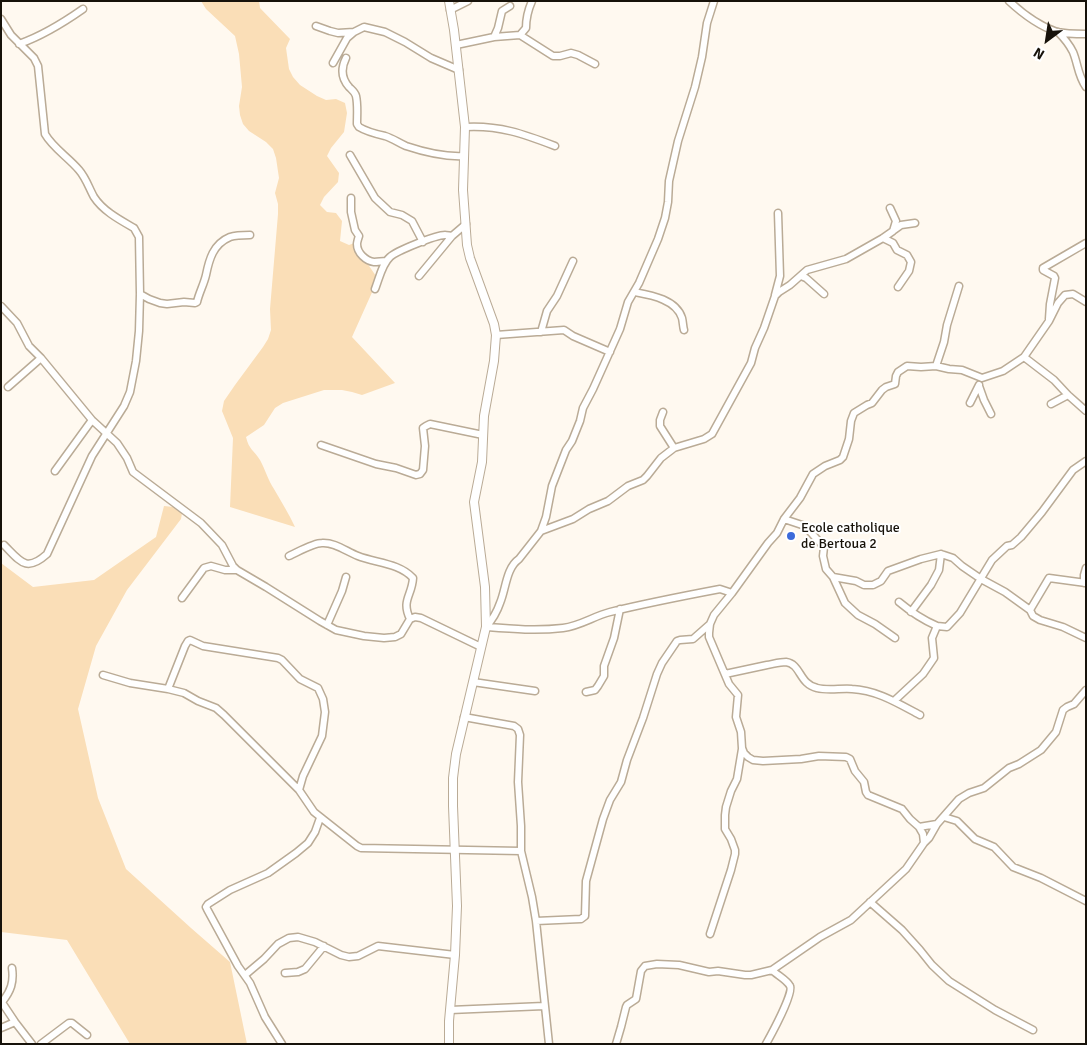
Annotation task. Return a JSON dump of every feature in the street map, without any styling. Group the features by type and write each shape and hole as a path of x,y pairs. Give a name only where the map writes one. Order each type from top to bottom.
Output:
{"street":[{"path":"449,1 465,127 463,190 467,245 476,278 488,306 496,335 494,360 484,416 482,462 474,502 485,587 486,627 464,717 453,778 452,806 457,906 449,1044"},
{"path":"450,10 468,1"},
{"path":"520,35 526,28 526,20 532,1"},
{"path":"486,627 500,603 511,567 541,531 546,518 552,486 566,450 572,442 583,408 610,352 628,302 658,239 665,218 669,181 678,141 702,57 707,23 714,1"},
{"path":"1009,1 1022,13 1058,32 1086,34"},
{"path":"494,37 502,11 510,6"},
{"path":"19,44 64,22 83,9"},
{"path":"1,19 11,35 34,58 38,66 45,134 50,143 80,171 100,205 137,232 139,237 140,294 136,361 130,392 115,422 92,456 47,554 33,563 26,564 21,562 4,545"},
{"path":"316,26 330,32 354,32"},
{"path":"333,63 347,38 364,27 385,32 431,58 459,70"},
{"path":"1058,32 1070,47 1081,79 1086,87"},
{"path":"456,45 494,37 520,35 553,56 571,53 595,64"},
{"path":"346,58 342,67 343,77 355,93 357,124 359,128 386,136 413,148 452,156 464,156"},
{"path":"465,127 501,128 525,134 555,146"},
{"path":"350,154 375,198 390,212 412,221 423,242"},
{"path":"351,198 355,230 359,236 357,245 359,251 363,257 370,261 386,261"},
{"path":"890,208 896,220 893,231"},
{"path":"541,531 573,519 608,501 628,486 643,480 661,458 674,448 704,439 712,434 751,363 775,296 780,276 778,213"},
{"path":"775,296 807,270 846,259 883,238 900,225 915,223"},
{"path":"419,276 452,236 466,224"},
{"path":"375,289 386,261 391,256 404,248 431,238 446,234 452,236"},
{"path":"140,294 160,303 196,303 212,254 218,245 230,237 250,235"},
{"path":"883,238 893,244 897,250 907,255 911,262 910,271 898,287"},
{"path":"1049,321 1055,278 1043,270 1043,268 1086,243"},
{"path":"542,332 547,311 557,296 573,261"},
{"path":"801,276 806,278 824,294"},
{"path":"936,366 960,286"},
{"path":"634,292 654,296 667,302 682,317 684,330"},
{"path":"710,934 735,854 725,829 725,815 731,791 737,779 742,748 742,732 735,713 738,695 729,684 709,637 710,624 714,615 777,533 813,474 843,457 850,439 851,421 854,413 872,403 886,387 895,384 898,372 904,367 936,366 962,370 984,378 1003,371 1024,357 1064,295 1073,294 1086,302"},
{"path":"3,311 16,323 29,346 92,420 117,443 127,458 133,472 201,523 222,545 237,570 336,630 364,636 395,637 401,634 410,619 415,617 421,618 480,647"},
{"path":"496,335 564,330 573,336 610,352"},
{"path":"1024,357 1054,380 1085,409"},
{"path":"8,387 41,358"},
{"path":"978,377 979,386 991,414"},
{"path":"970,403 979,386"},
{"path":"1051,404 1068,395"},
{"path":"663,412 660,426 674,448"},
{"path":"55,471 92,420"},
{"path":"321,445 376,464 416,475 420,474 422,470 423,428 426,426 430,424 483,435"},
{"path":"899,602 924,620 937,626 947,627 960,613 992,560 1020,537 1042,512 1073,470 1086,461"},
{"path":"784,519 805,526 824,547 823,556 826,569 833,578 845,602 858,615 895,638"},
{"path":"290,556 319,543 329,543 359,556 398,568 412,578 406,604 406,611 410,619"},
{"path":"833,578 873,585 881,581 888,571 920,559 942,554 953,558 981,579 1004,592 1030,610 1033,616 1086,638"},
{"path":"911,612 931,585 939,570 942,554"},
{"path":"182,598 204,568 210,566 225,570 237,570"},
{"path":"1030,610 1049,578 1085,583 1084,575 1086,568"},
{"path":"327,626 346,577"},
{"path":"486,627 520,630 564,628 603,614 643,604 720,589 732,593"},
{"path":"586,692 594,690 604,676 604,666 614,638 620,609"},
{"path":"536,921 581,919 585,916 586,881 603,819 610,800 621,782 657,674 662,663 677,642 693,639 710,624"},
{"path":"894,701 923,674 934,658 932,638 937,626"},
{"path":"168,689 190,640 203,646 242,651 282,660 300,679 318,688 323,699 325,712 322,736 303,776 299,790"},
{"path":"725,674 786,662 796,668 803,680 809,685 817,688 868,690 894,701 920,716"},
{"path":"103,675 130,683 184,693 216,708 299,790 320,818 351,843 361,848 521,851"},
{"path":"473,682 535,691"},
{"path":"616,1044 626,1007 636,1000 641,971 645,966 679,965 708,972 718,971 751,975 772,970 820,937 849,922 906,869 937,824 959,799 984,788 1004,771 1020,764 1041,750 1056,732 1063,710 1074,704 1086,690"},
{"path":"464,717 514,726 518,729 520,735 518,782 521,851 536,921 549,1044"},
{"path":"742,748 748,758 753,760 801,759 819,756 846,757 850,759 864,782 868,795 902,809 919,827 923,834 924,843"},
{"path":"944,817 957,821 975,840 994,847 1013,867 1086,901"},
{"path":"282,1044 265,1017 250,983 206,907 230,890 268,873 296,853 308,843 315,832 320,818"},
{"path":"919,827 937,824"},
{"path":"870,902 902,930 932,965 949,981 995,1010 1033,1030"},
{"path":"245,975 278,944 289,938 298,937 350,957 358,956 378,946 455,955"},
{"path":"285,973 298,972 305,969 324,946"},
{"path":"12,968 11,988 2,1001 32,1044"},
{"path":"766,1044 788,1000 791,989 772,970"},
{"path":"450,1010 544,1006"},
{"path":"1,1028 15,1022"},
{"path":"41,1044 72,1022 87,1035"}],"shaded area":[{"path":"201,1 259,1 260,8 290,39 286,48 289,69 293,77 300,85 317,96 326,100 336,99 345,103 347,113 344,132 327,156 339,173 338,182 324,197 320,205 327,212 336,213 342,221 340,241 349,245 360,241 365,260 378,279 352,337 395,383 362,395 342,390 324,390 283,403 275,408 264,425 246,437 295,527 230,507 233,438 222,411 224,401 263,347 271,330 270,309 278,214 275,193 279,178 273,149 249,131 243,124 240,115 239,106 242,87 239,54 235,36 206,9"},
{"path":"164,506 183,508 181,519 127,590 96,646 78,709 98,798 126,869 230,962 247,1044 130,1044 67,940 1,932 1,563 33,587 94,580 156,537"}],"place":[{"name":"Ecole catholique de Bertoua 2","path":"791,536"}]}
